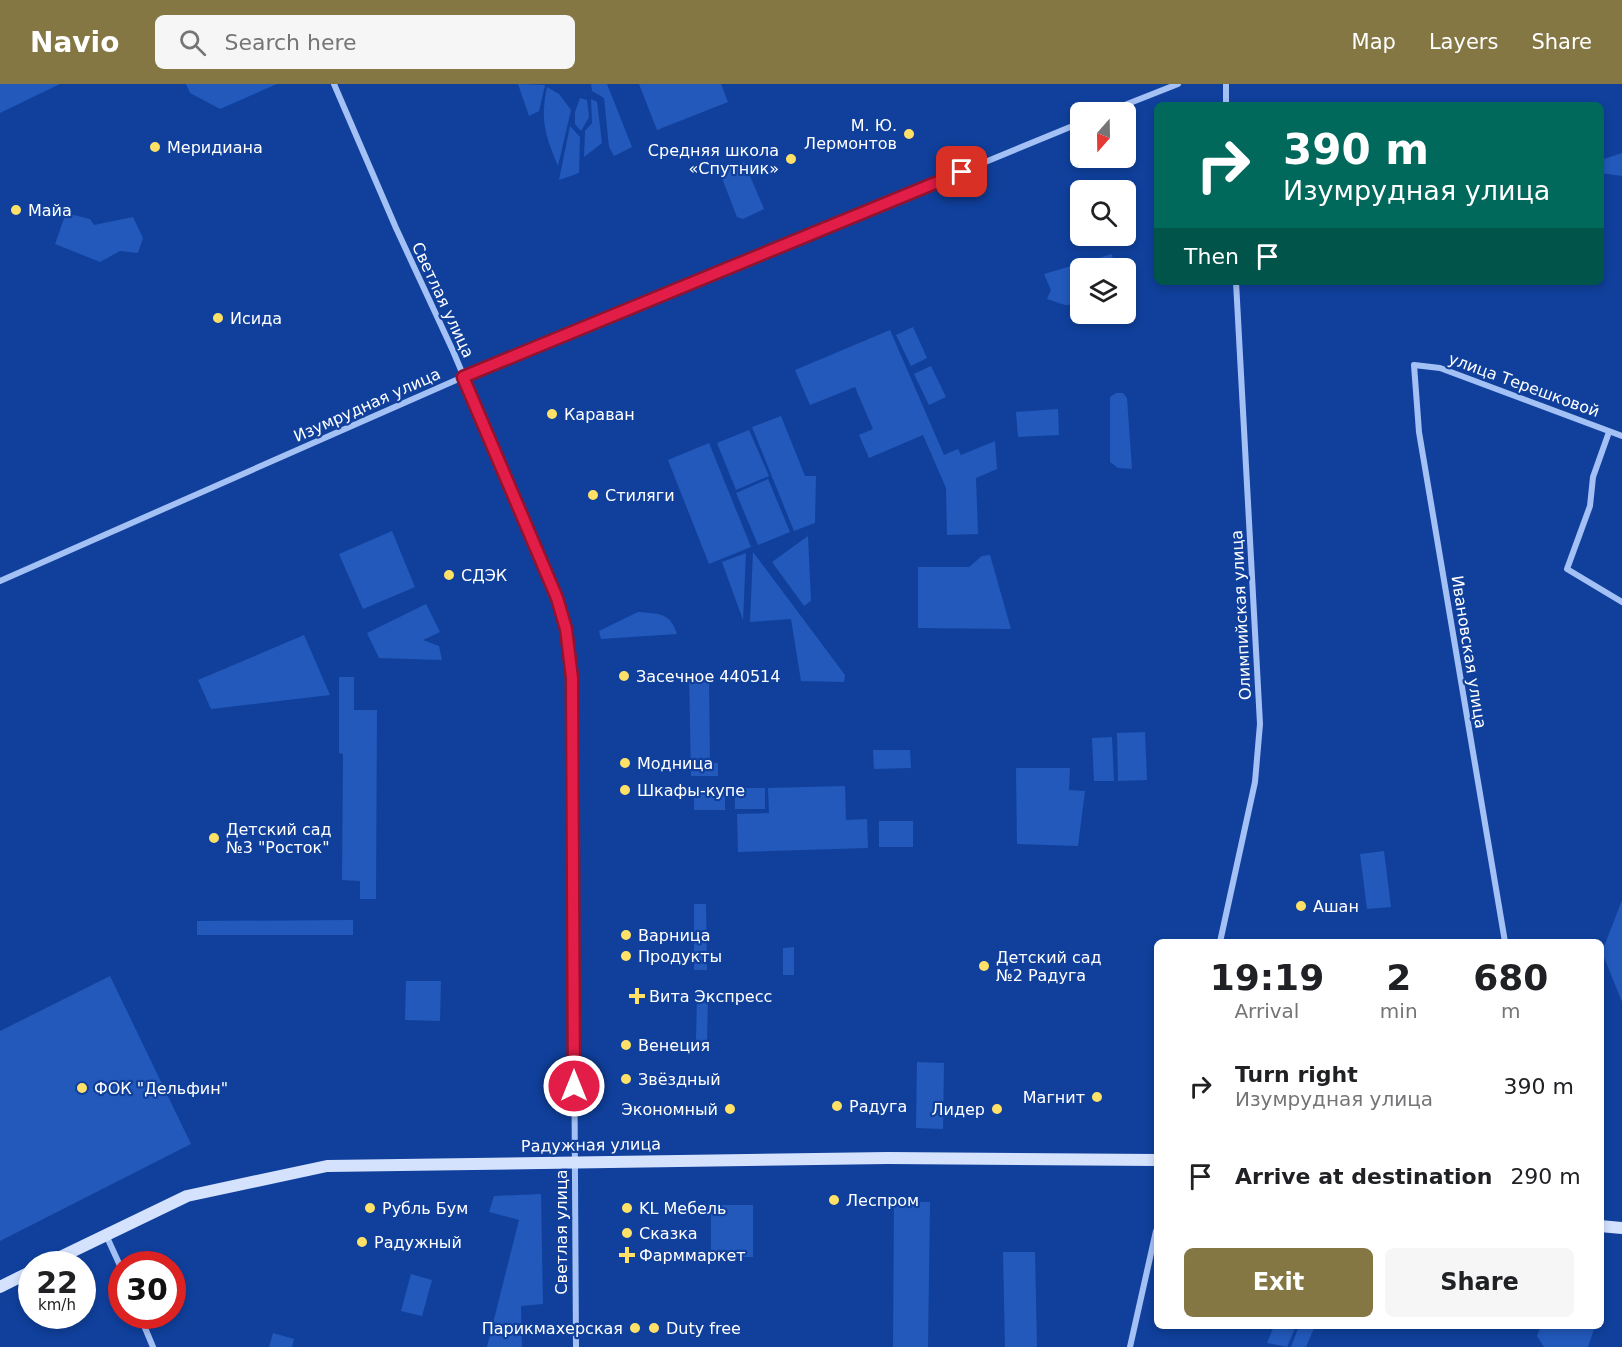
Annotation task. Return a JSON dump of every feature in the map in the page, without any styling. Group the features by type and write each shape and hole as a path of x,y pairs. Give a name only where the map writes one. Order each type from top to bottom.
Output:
{"main road":[{"name":"Радужная улица","path":"73,1251 188,1196 327,1166 993,1157 1154,1160"},
{"path":"1604,1226 1622,1228"},
{"path":"0,1287 18,1278"}],"street":[{"name":"Светлая улица","path":"334,84 557,598 569,648 572,678 576,1347"},
{"path":"1132,102 1178,84"},
{"path":"1226,84 1226,102"},
{"name":"Изумрудная улица","path":"0,581 463,377 1070,127"},
{"name":"Олимпийская улица","path":"1221,939 1255,782 1260,724 1236,285"},
{"name":"улица Терешковой","path":"1414,365 1440,368 1622,436"},
{"name":"Ивановская улица","path":"1414,365 1419,432 1504,939"},
{"path":"1609,432 1593,477 1590,506 1567,569 1622,602"},
{"path":"106,1235 113,1251"},
{"path":"1130,1347 1154,1240"},
{"path":"145,1329 153,1347"}],"shaded area":[{"path":"0,84 60,84 0,113"},
{"path":"186,84 277,84 220,109 190,93"},
{"path":"518,84 545,85 539,111 529,116"},
{"path":"591,84 607,84 632,147 614,156 609,147 604,98 592,91"},
{"path":"639,84 721,84 728,102 657,130"},
{"path":"547,87 559,94 571,110 558,166 545,127 544,109"},
{"path":"580,98 587,100 589,117 581,131 575,124 575,112"},
{"path":"591,99 597,102 602,143 584,157 585,131 592,123"},
{"path":"570,126 580,137 579,173 559,180"},
{"path":"1622,153 1622,176 1604,173 1604,159"},
{"path":"744,162 764,209 743,219 737,217 720,173"},
{"path":"66,213 90,219 94,225 133,217 143,238 138,253 120,251 100,262 55,244"},
{"path":"1112,254 1113,258 1098,258"},
{"path":"1070,266 1070,305 1047,299 1051,290 1044,274"},
{"path":"913,327 927,358 911,366 896,335"},
{"path":"890,330 944,455 958,449 961,455 995,441 997,469 976,478 978,534 947,535 946,488 923,435 869,458 859,435 873,429 855,387 810,405 795,370"},
{"path":"931,366 946,397 929,405 914,374"},
{"path":"1116,393 1123,393 1127,398 1132,469 1118,468 1110,462 1110,397"},
{"path":"1058,409 1059,435 1018,437 1016,412"},
{"path":"781,416 805,476 816,476 815,523 794,531 752,427"},
{"path":"749,430 769,476 736,490 717,443"},
{"path":"709,443 751,547 709,564 668,460"},
{"path":"768,479 790,532 758,545 736,493"},
{"path":"392,531 415,587 363,609 339,554"},
{"path":"808,536 811,601 804,606 772,562"},
{"path":"753,552 845,675 844,682 801,681 791,619 750,622"},
{"path":"746,553 743,620 722,562"},
{"path":"990,555 1011,629 918,628 918,567 969,567 982,556"},
{"path":"426,604 440,632 423,640 439,646 442,660 379,658 367,633"},
{"path":"638,612 658,614 667,618 677,634 601,639 599,631"},
{"path":"304,635 330,695 211,709 198,680"},
{"path":"689,675 699,675 699,682 709,682 710,763 718,763 718,776 691,776"},
{"path":"339,677 354,677 354,710 377,710 376,899 360,899 360,881 342,880 343,754 339,753"},
{"path":"1145,732 1147,780 1118,781 1117,733"},
{"path":"1112,737 1114,781 1094,781 1092,738"},
{"path":"873,750 910,750 911,768 874,769"},
{"path":"1016,768 1070,768 1069,790 1085,791 1078,846 1017,844"},
{"path":"845,786 846,820 867,819 868,848 738,852 737,814 769,813 768,788"},
{"path":"694,788 725,789 725,810 694,810"},
{"path":"735,788 765,788 765,809 735,809"},
{"path":"879,821 913,821 913,847 879,847"},
{"path":"1384,851 1391,907 1367,909 1360,854"},
{"path":"1622,900 1622,1002 1604,957 1604,947"},
{"path":"694,904 706,904 707,970 694,970"},
{"path":"353,920 353,935 197,935 197,921"},
{"path":"794,947 794,975 783,975 783,948"},
{"name":"ФОК \"Дельфин\"","path":"110,976 191,1144 0,1241 0,1031"},
{"path":"406,981 441,981 440,1021 405,1020"},
{"path":"697,996 708,996 707,1042 696,1042"},
{"path":"917,1062 944,1063 943,1129 916,1128"},
{"path":"541,1194 543,1304 521,1306 522,1347 487,1347 519,1220 489,1212 494,1196"},
{"path":"894,1202 930,1202 928,1347 893,1347"},
{"path":"711,1205 753,1205 753,1257 711,1257"},
{"path":"1003,1252 1035,1252 1037,1347 1005,1347"},
{"path":"411,1274 432,1280 422,1316 401,1311"},
{"path":"1273,1329 1295,1329 1287,1347 1267,1343"},
{"path":"1298,1329 1314,1329 1306,1347 1291,1347"},
{"path":"1540,1329 1594,1329 1588,1347 1544,1347 1537,1336"},
{"path":"273,1333 294,1339 292,1347 269,1347"}],"place":[{"name":"М. Ю. Лермонтов","path":"909,134"},
{"name":"Меридиана","path":"155,147"},
{"name":"Средняя школа «Спутник»","path":"791,159"},
{"name":"Майа","path":"16,210"},
{"name":"Исида","path":"218,318"},
{"name":"Караван","path":"552,414"},
{"name":"Стиляги","path":"593,495"},
{"name":"СДЭК","path":"449,575"},
{"name":"Засечное 440514","path":"624,676"},
{"name":"Модница","path":"625,763"},
{"name":"Шкафы-купе","path":"625,790"},
{"name":"Детский сад №3 \"Росток\"","path":"214,838"},
{"name":"Ашан","path":"1301,906"},
{"name":"Варница","path":"626,935"},
{"name":"Продукты","path":"626,956"},
{"name":"Детский сад №2 Радуга","path":"984,966"},
{"name":"Вита Экспресс","path":"637,996"},
{"name":"Венеция","path":"626,1045"},
{"name":"Звёздный","path":"626,1079"},
{"name":"ФОК \"Дельфин\"","path":"82,1088"},
{"name":"Магнит","path":"1097,1097"},
{"name":"Радуга","path":"837,1106"},
{"name":"Экономный","path":"730,1109"},
{"name":"Лидер","path":"997,1109"},
{"name":"Леспром","path":"834,1200"},
{"name":"Рубль Бум","path":"370,1208"},
{"name":"KL Мебель","path":"627,1208"},
{"name":"Сказка","path":"627,1233"},
{"name":"Радужный","path":"362,1242"},
{"name":"Фарммаркет","path":"627,1255"},
{"name":"Парикмахерская","path":"635,1328"},
{"name":"Duty free","path":"654,1328"}],"route":[{"path":"574,1086 572,678 569,648 557,598 463,377 962,172"}]}
